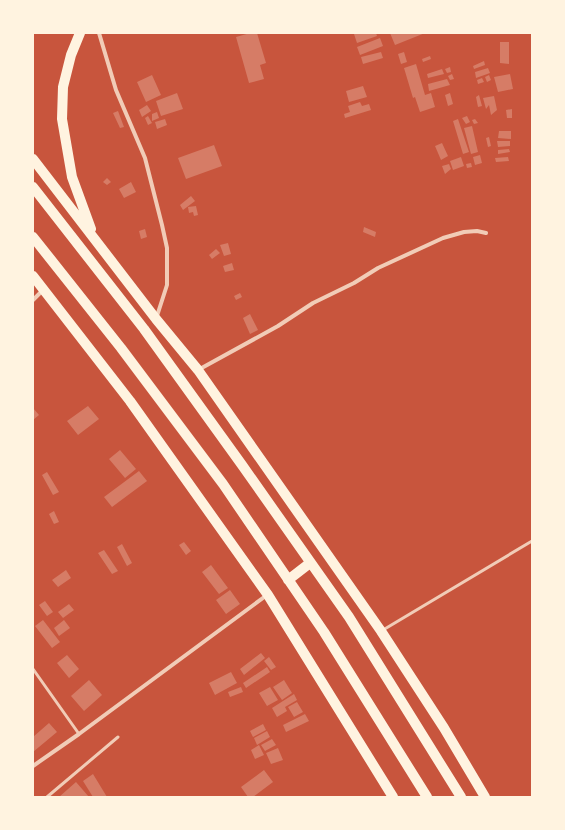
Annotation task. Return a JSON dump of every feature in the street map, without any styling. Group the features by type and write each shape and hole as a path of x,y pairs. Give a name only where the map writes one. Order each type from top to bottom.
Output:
{"main road":[{"path":"80,33 71,55 63,86 62,119 72,177 94,238"},
{"path":"33,159 156,319 198,370 381,631 444,728 485,797"},
{"path":"33,187 144,329 349,617 461,797"},
{"path":"33,237 121,348 223,484 324,632 427,797"},
{"path":"33,276 130,401 268,595 393,797"},
{"path":"288,580 310,563"}],"street":[{"path":"99,33 116,90 145,158 162,224 166,248 167,285 156,319"},
{"path":"198,370 278,326 313,303 354,283 378,268 443,238 464,232 478,231 486,233"},
{"path":"33,300 44,290"},
{"path":"33,766 80,734 268,595"}],"lane":[{"path":"381,631 532,541"},
{"path":"33,669 80,734"},
{"path":"47,797 118,737"}],"building":[{"path":"250,33 257,33 266,63 260,65 264,79 249,83 236,37"},
{"path":"376,33 377,36 357,43 354,34"},
{"path":"390,33 425,33 395,45"},
{"path":"380,38 383,46 360,55 357,47"},
{"path":"500,42 509,42 509,64 500,63"},
{"path":"381,52 383,58 363,64 361,57"},
{"path":"404,52 407,62 401,64 398,54"},
{"path":"430,56 431,59 423,62 422,59"},
{"path":"484,61 485,65 474,69 473,66"},
{"path":"416,64 425,95 431,93 435,107 420,112 415,97 413,98 404,68"},
{"path":"450,67 451,72 447,73 445,69"},
{"path":"488,68 490,73 476,78 475,72"},
{"path":"442,69 444,74 428,78 427,74"},
{"path":"452,74 454,79 450,80 448,76"},
{"path":"510,74 513,89 498,92 494,77"},
{"path":"152,75 161,95 146,102 137,82"},
{"path":"489,75 491,80 487,82 485,77"},
{"path":"482,78 484,82 478,84 477,80"},
{"path":"447,79 450,85 429,91 428,84"},
{"path":"363,86 367,97 349,102 346,91"},
{"path":"177,93 183,109 161,116 156,101"},
{"path":"450,93 453,104 448,106 445,95"},
{"path":"479,95 482,106 478,107 476,97"},
{"path":"494,96 497,110 491,115 489,105 486,109 483,98"},
{"path":"360,102 362,106 369,104 371,110 345,118 344,114 350,112 348,106"},
{"path":"147,105 151,111 142,117 139,110"},
{"path":"512,109 512,118 507,118 506,110"},
{"path":"118,111 124,127 120,128 113,113"},
{"path":"157,112 159,118 152,121 152,114"},
{"path":"148,116 152,123 148,125 145,118"},
{"path":"467,116 470,122 466,124 462,118"},
{"path":"165,119 167,125 157,129 155,122"},
{"path":"458,119 469,152 463,154 453,121"},
{"path":"475,119 478,123 474,124 472,120"},
{"path":"472,126 478,152 471,154 464,128"},
{"path":"499,131 511,131 511,139 498,138"},
{"path":"489,137 491,146 488,147 486,138"},
{"path":"497,141 510,141 510,146 498,147"},
{"path":"442,143 448,156 441,160 435,146"},
{"path":"214,145 222,166 186,179 178,158"},
{"path":"509,149 510,152 498,154 498,150"},
{"path":"480,155 482,163 475,165 473,157"},
{"path":"461,157 464,166 453,170 450,161"},
{"path":"508,157 509,161 496,162 495,158"},
{"path":"471,163 472,167 467,168 466,164"},
{"path":"449,164 451,169 445,174 442,166"},
{"path":"107,178 111,182 107,185 103,182"},
{"path":"131,182 136,192 124,198 119,189"},
{"path":"191,196 195,201 183,210 180,205"},
{"path":"196,206 198,215 194,216 193,212 189,213 188,207"},
{"path":"364,227 376,232 375,237 363,232"},
{"path":"145,229 147,237 141,239 139,231"},
{"path":"228,243 231,254 224,256 220,245"},
{"path":"216,249 220,253 212,259 209,255"},
{"path":"232,263 234,270 225,272 223,266"},
{"path":"240,293 242,297 236,300 234,296"},
{"path":"250,314 258,330 250,334 243,318"},
{"path":"88,406 99,419 78,435 67,421"},
{"path":"33,408 39,415 33,420"},
{"path":"120,450 136,469 125,478 109,459"},
{"path":"139,471 147,481 112,507 104,497"},
{"path":"47,472 59,492 53,495 42,475"},
{"path":"54,511 59,522 54,524 49,514"},
{"path":"184,542 191,551 186,555 179,545"},
{"path":"122,544 132,563 127,566 117,547"},
{"path":"104,550 118,571 112,574 98,553"},
{"path":"211,565 228,588 219,594 202,572"},
{"path":"66,570 71,578 58,587 52,580"},
{"path":"230,590 240,604 226,614 216,600"},
{"path":"45,601 53,612 47,616 39,605"},
{"path":"69,604 74,610 63,618 58,612"},
{"path":"43,620 60,642 52,648 35,626"},
{"path":"64,620 70,628 59,636 54,628"},
{"path":"261,653 265,658 244,675 240,669"},
{"path":"67,655 79,669 69,678 57,663"},
{"path":"269,657 276,667 271,670 264,661"},
{"path":"267,667 270,672 246,688 243,683"},
{"path":"231,672 237,683 215,695 209,683"},
{"path":"89,680 102,695 84,711 71,696"},
{"path":"284,680 292,693 282,700 273,687"},
{"path":"241,687 243,692 230,697 228,692"},
{"path":"270,687 278,700 267,706 259,693"},
{"path":"294,694 297,700 285,707 287,711 277,717 272,708"},
{"path":"297,702 303,712 294,717 288,707"},
{"path":"305,714 309,721 286,732 283,725"},
{"path":"49,723 57,732 33,752 33,737"},
{"path":"263,724 266,730 253,737 250,731"},
{"path":"267,731 270,737 257,745 254,738"},
{"path":"272,739 276,745 265,751 261,745"},
{"path":"259,745 264,755 255,759 251,750"},
{"path":"278,748 283,760 271,764 266,753"},
{"path":"264,770 273,782 253,797 248,797 241,787"},
{"path":"93,774 107,797 93,797 83,781"},
{"path":"76,782 89,797 59,797"}]}
